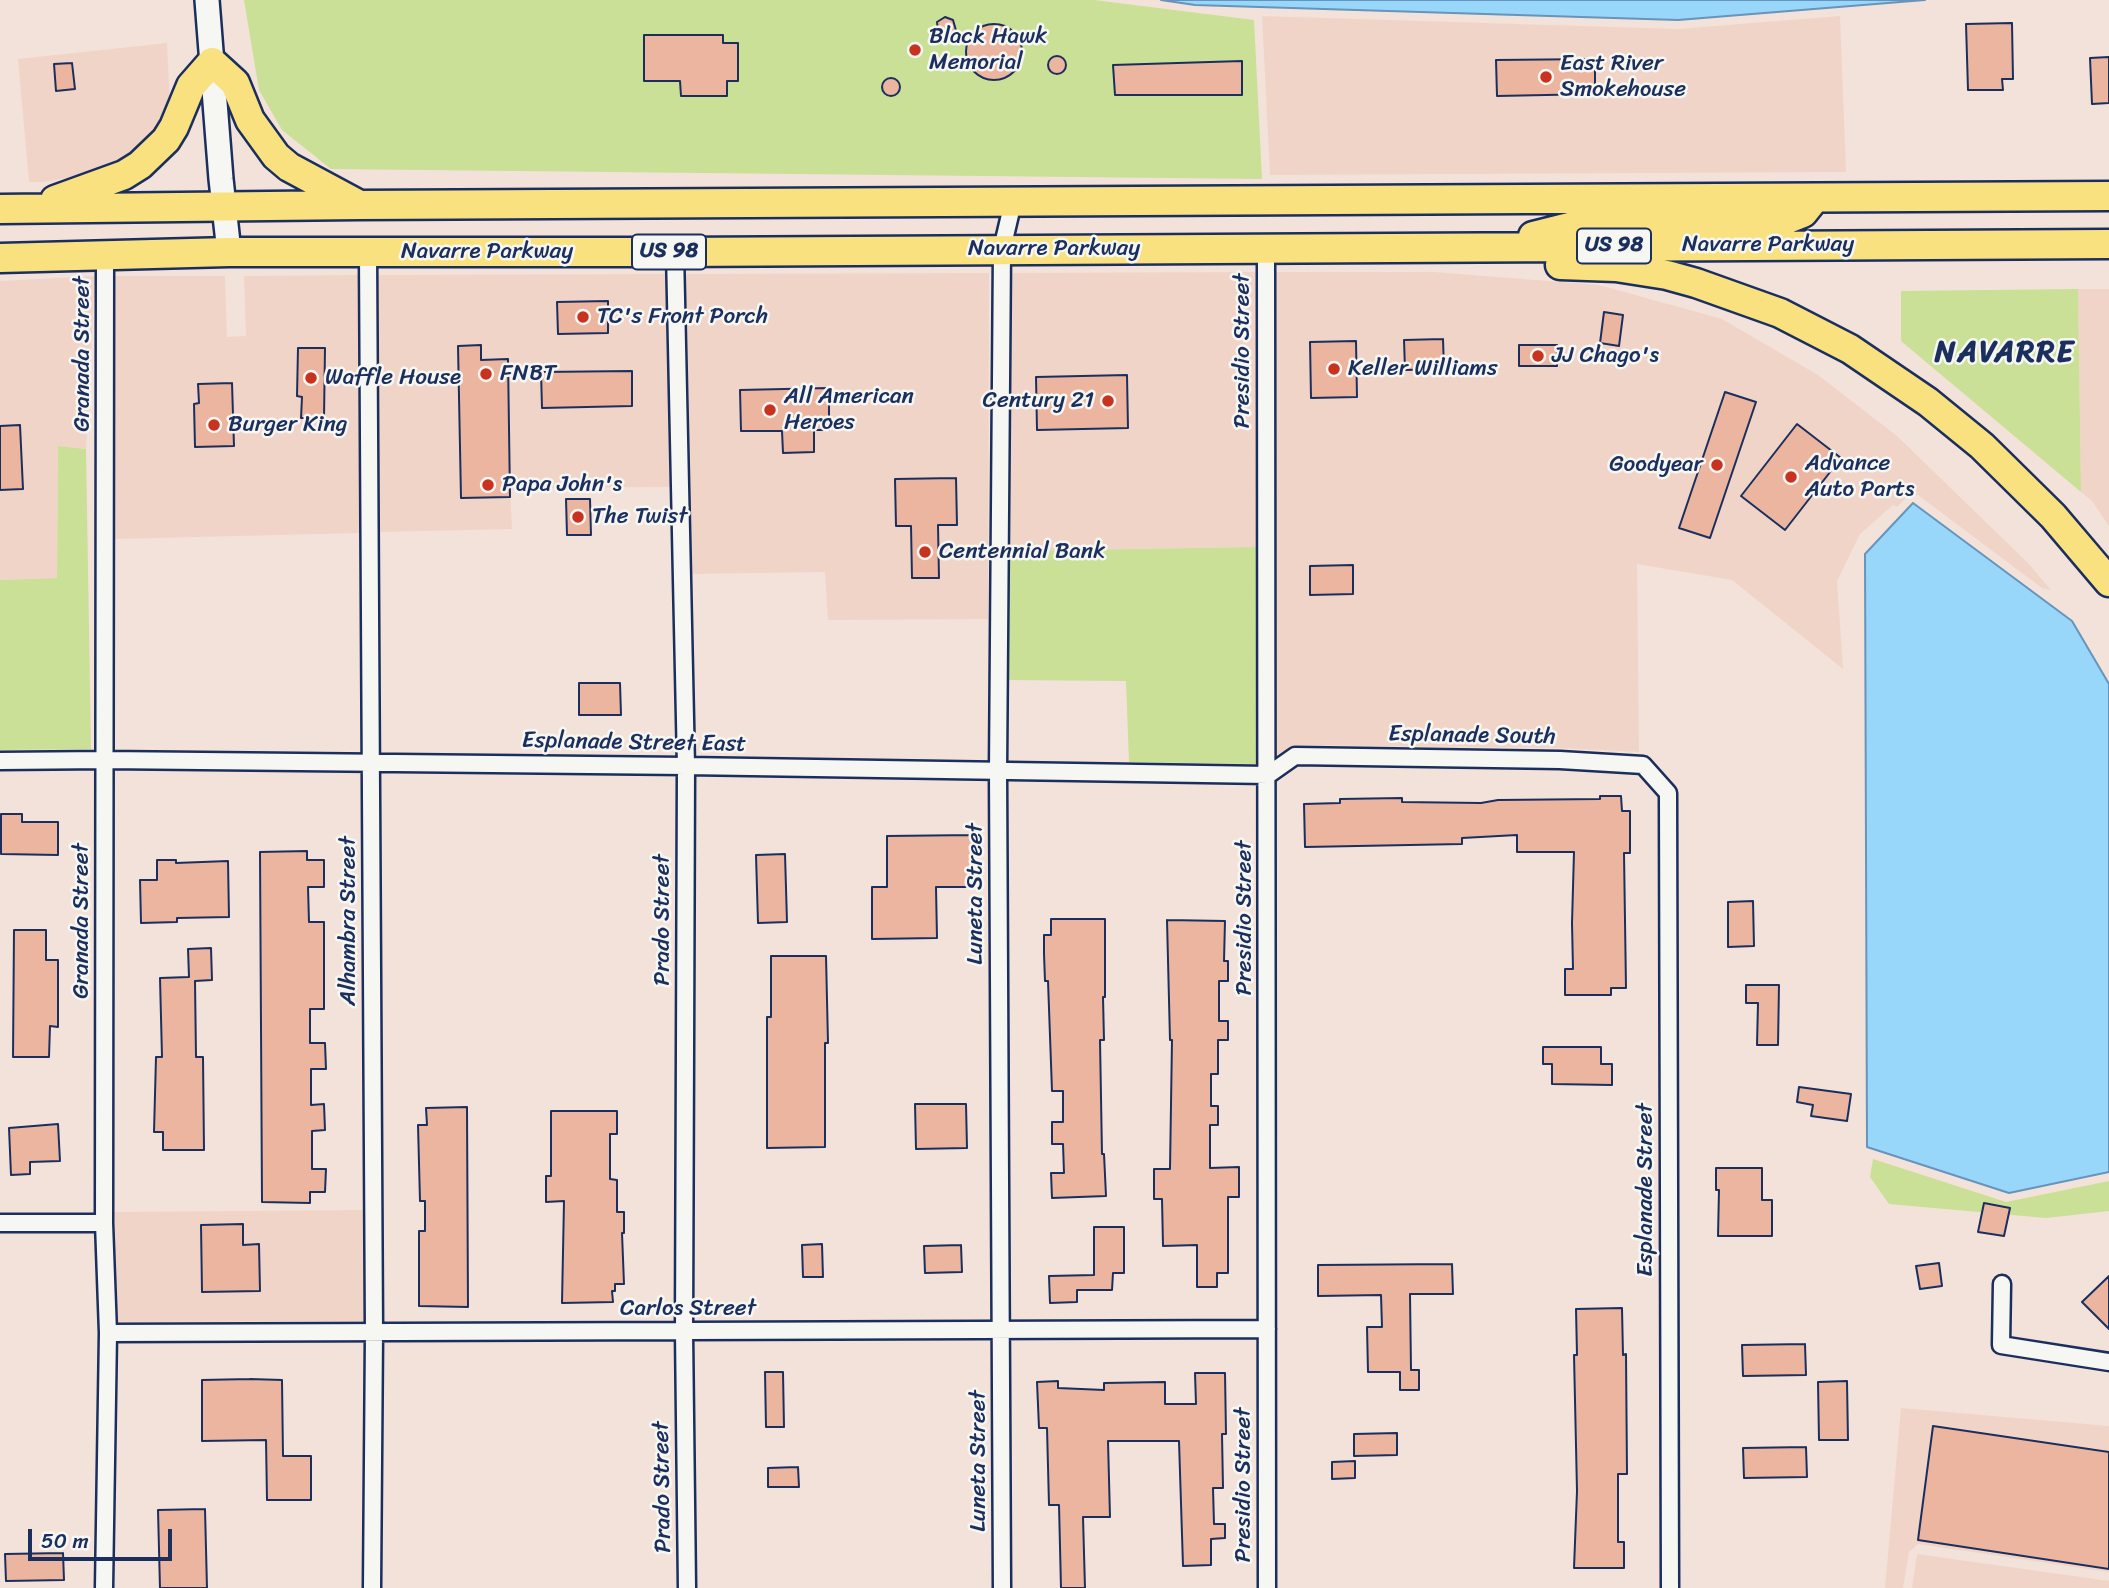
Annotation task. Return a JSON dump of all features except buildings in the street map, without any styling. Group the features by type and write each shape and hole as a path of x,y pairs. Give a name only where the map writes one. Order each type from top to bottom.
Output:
{"highway":[{"path":"33,207 124,175 139,165 166,139 174,127 191,86 212,62 235,83 250,120 276,156 359,205"},
{"name":"Navarre Parkway","path":"0,209 2109,196"},
{"path":"1489,247 1581,224 1780,222 1804,213 1815,198"},
{"name":"Navarre Parkway","path":"0,258 229,252 2109,244"},
{"path":"1266,249 1320,267 1616,267 1667,275 1758,304 1850,349 1928,402 1982,446 2033,495 2109,582"}],"main road":[{"path":"208,11 229,252"}],"street":[{"name":"Luneta Street","path":"1002,1588 998,771 1002,249 1013,202"},
{"name":"Presidio Street","path":"1266,249 1267,1588"},
{"name":"Prado Street","path":"676,252 686,766 684,1332 687,1588"},
{"name":"Alhambra Street","path":"368,253 374,1333 372,1588"},
{"name":"Granada Street","path":"104,1588 108,1333 104,1223 105,254"},
{"name":"Esplanade South","path":"1268,775 1295,755 1560,760 1643,765 1668,793"},
{"name":"Esplanade Street East","path":"0,761 686,766 1268,775"},
{"name":"Esplanade Street","path":"1668,793 1670,1588"},
{"path":"0,1223 104,1223"},
{"path":"2001,1284 2001,1345 2109,1362"},
{"name":"Carlos Street","path":"108,1333 1268,1329"}],"shaded area":[{"path":"1262,16 1678,29 1840,16 1846,172 1270,175"},
{"path":"167,43 170,105 144,144 124,162 93,173 29,182 18,59"},
{"path":"1256,272 1257,547 1008,551 1009,273"},
{"path":"1275,272 1434,272 1599,285 1722,319 1818,375 1897,436 2028,563 2051,590 2042,588 1918,495 1908,496 1897,507 1893,505 1860,534 1837,581 1843,669 1732,580 1637,564 1639,752 1560,748 1295,745 1277,755"},
{"path":"989,273 988,619 828,620 825,572 692,574 686,274"},
{"path":"667,274 671,487 510,488 512,529 379,532 378,275"},
{"path":"358,275 360,533 115,539 115,276 225,276 227,337 246,336 244,276"},
{"path":"95,276 86,449 58,446 57,578 0,580 0,281"},
{"path":"2078,289 2109,289 2109,526 2092,501 2081,492"},
{"path":"364,1210 365,1321 117,1322 113,1212"},
{"path":"1901,1408 2109,1426 2109,1572 1918,1544 1909,1552 1903,1588 1885,1588"},
{"path":"1917,1554 2109,1581 2109,1588 1912,1588"}],"green space":[{"path":"244,0 1094,0 1254,20 1262,179 331,169 282,130 259,90"},
{"path":"2078,289 2081,492 1901,341 1901,291"},
{"path":"58,446 86,449 91,749 0,750 0,580 57,578"},
{"path":"1257,547 1258,764 1129,762 1126,681 1008,680 1008,551"},
{"path":"1873,1159 2006,1202 2109,1181 2109,1211 2046,1218 1889,1204 1870,1177"}],"water":[{"path":"1161,0 1925,0 1678,20 1195,5"},
{"path":"1913,503 2072,621 2109,684 2109,1172 2009,1193 1867,1147 1865,554"}],"place":[{"name":"Black Hawk Memorial","path":"915,50"},
{"name":"East River Smokehouse","path":"1546,77"},
{"name":"TC's Front Porch","path":"583,317"},
{"name":"JJ Chago's","path":"1538,356"},
{"name":"Keller Williams","path":"1334,369"},
{"name":"FNBT","path":"486,374"},
{"name":"Waffle House","path":"311,378"},
{"name":"Century 21","path":"1108,401"},
{"name":"All American Heroes","path":"770,410"},
{"name":"Burger King","path":"214,425"},
{"name":"Goodyear","path":"1717,465"},
{"name":"Advance Auto Parts","path":"1791,477"},
{"name":"Papa John's","path":"488,485"},
{"name":"The Twist","path":"578,517"},
{"name":"Centennial Bank","path":"925,552"}],"district":[{"name":"NAVARRE","path":"2005,353"}]}
